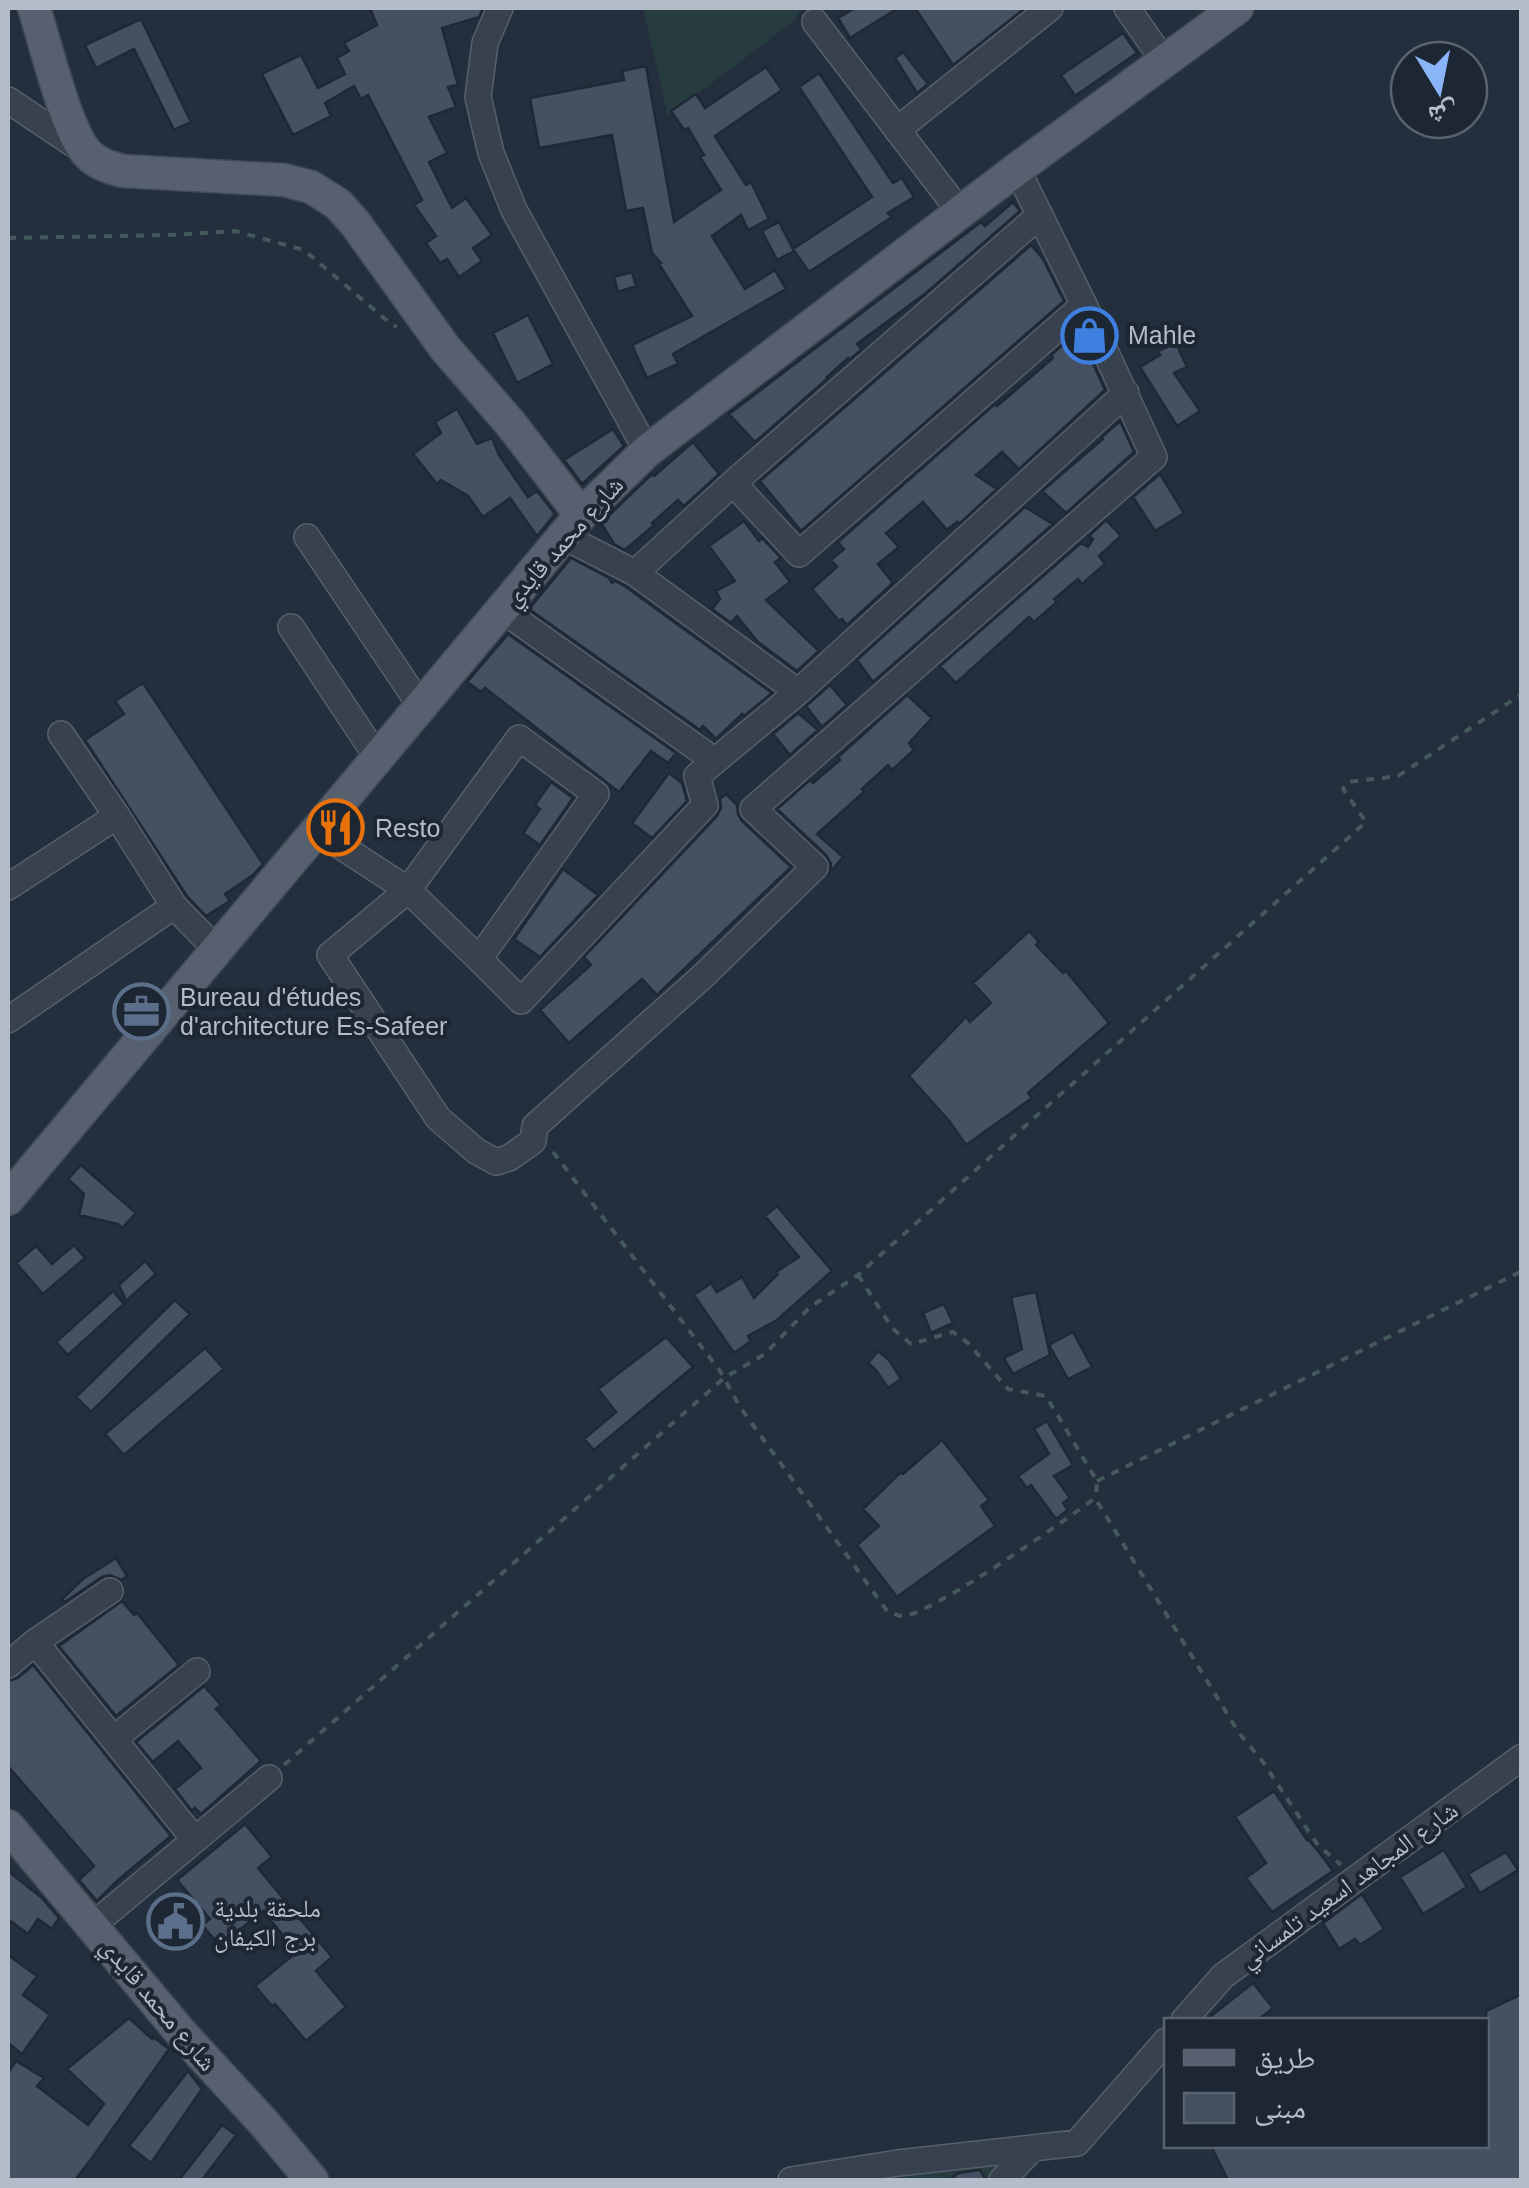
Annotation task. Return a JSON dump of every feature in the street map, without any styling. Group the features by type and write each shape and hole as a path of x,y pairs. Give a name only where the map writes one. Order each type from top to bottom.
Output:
{"main road":[{"path":"34,8 73,130 88,154 105,166 123,172 284,180 311,187 338,204 446,348 510,423 572,525"},
{"name":"شارع محمد قايدي","path":"8,1199 572,525 647,451 1016,169 1237,8"},
{"name":"شارع محمد قايدي","path":"8,1826 182,2034 312,2180"}],"street":[{"path":"500,8 485,43 478,97 491,154 514,210 647,451"},
{"path":"896,130 1050,8"},
{"path":"1127,8 1164,61"},
{"path":"815,22 960,212"},
{"path":"10,102 88,154"},
{"path":"479,960 596,794 519,738 408,890 330,955 438,1118 476,1151 496,1162 533,1141 535,1126 702,977 815,868 753,809 1154,457 1016,169"},
{"path":"635,573 1040,215"},
{"path":"734,483 798,554 1084,305"},
{"path":"316,830 408,890 521,1001 705,805 698,776 798,692 1126,393"},
{"path":"572,525 798,692"},
{"path":"307,537 420,705"},
{"path":"502,608 704,753 711,764"},
{"path":"291,628 377,757"},
{"path":"61,734 174,906 216,949"},
{"path":"8,886 117,816"},
{"path":"8,1020 174,906"},
{"path":"8,1665 110,1590"},
{"path":"36,1642 195,1840"},
{"path":"114,1739 197,1671"},
{"name":"شارع المجاهد اسعيد تلمساني","path":"1186,2018 1223,1976 1522,1757"},
{"path":"92,1925 269,1778"},
{"path":"792,2180 898,2163 1077,2143 1164,2043"},
{"path":"1002,2180 1033,2148"}],"path":[{"path":"8,238 235,230 304,250 391,324 409,332"},
{"path":"269,1778 724,1378 765,1354 810,1306 858,1275 1366,822 1343,788 1348,782 1398,776 1522,694"},
{"path":"533,1141 546,1142 724,1378 740,1407 888,1610 903,1616 929,1608 1096,1498"},
{"path":"1097,1481 1522,1272"},
{"path":"858,1275 892,1328 912,1344 954,1332 968,1342 1008,1389 1046,1396 1097,1481 1096,1498 1239,1734 1264,1762 1317,1844 1356,1878"}],"green space":[{"path":"643,8 801,8 795,20 668,116"},
{"path":"997,2162 1001,2170 993,2180 860,2180"}],"building":[{"path":"370,8 483,8 479,17 442,28 458,85 448,87 456,107 429,117 447,153 429,162 452,208 466,198 492,235 473,248 482,261 459,277 447,259 440,263 426,243 436,236 414,205 422,200 368,95 361,99 354,86 325,103 331,116 293,135 262,74 301,55 318,88 345,74 337,58 349,51 344,43 377,25"},
{"path":"855,8 898,8 850,38 838,18"},
{"path":"915,8 1025,8 953,65"},
{"path":"141,19 191,122 174,130 134,49 96,68 85,45"},
{"path":"1123,33 1137,53 1075,96 1061,75"},
{"path":"903,52 928,84 917,93 895,58"},
{"path":"646,66 674,222 721,190 700,157 704,155 688,128 684,130 671,111 696,94 705,108 766,67 782,90 715,136 746,185 751,182 769,219 748,230 741,215 712,236 745,289 775,270 786,289 673,354 678,364 647,378 632,345 692,316 652,253 643,208 626,211 612,135 539,148 530,98 624,80 622,71"},
{"path":"819,73 893,183 902,178 914,197 888,213 892,217 809,272 793,249 872,197 799,87"},
{"path":"1013,202 1020,211 926,293 857,344 862,349 755,442 729,414 981,222 985,226"},
{"path":"779,222 794,251 777,260 762,231"},
{"path":"1031,245 1043,259 1064,301 801,531 760,481"},
{"path":"632,272 636,286 618,292 614,277"},
{"path":"528,315 553,364 517,383 493,333"},
{"path":"1077,333 1105,390 1019,469 1002,452 976,475 997,489 959,524 947,530 923,502 886,533 899,547 878,564 893,583 847,625 842,619 839,621 812,589 837,567 831,560 844,549 838,542 1053,358 1051,355"},
{"path":"1176,343 1187,367 1174,373 1200,411 1177,426 1140,367 1160,355 1158,351"},
{"path":"457,409 477,444 492,438 528,497 537,491 555,514 537,536 510,498 483,517 468,496 441,480 437,484 413,454 441,433 435,422"},
{"path":"1120,421 1134,452 1066,513 1042,491"},
{"path":"613,429 624,446 582,484 564,460"},
{"path":"693,442 719,474 684,506 678,500 625,550 614,544 601,523 652,474"},
{"path":"1160,474 1184,513 1155,531 1133,497"},
{"path":"1025,507 1053,524 873,682 857,660"},
{"path":"1106,520 1121,536 1099,556 1105,564 1082,584 1078,579 1034,622 1029,617 956,683 940,666 1081,543 1088,547 1093,539 1089,536"},
{"path":"744,521 759,541 762,538 781,558 775,562 790,582 766,600 819,651 797,671 758,642 737,616 731,623 712,609 720,599 716,591 735,581 709,546"},
{"path":"571,558 626,587 772,693 716,739 703,726 700,730 529,609"},
{"path":"508,634 676,753 668,763 651,751 619,792 485,688 481,692 467,682"},
{"path":"143,683 263,864 225,894 230,901 206,916 187,896 85,740 124,714 115,701"},
{"path":"830,685 847,705 822,727 806,706"},
{"path":"907,695 932,718 909,743 914,750 892,770 888,765 817,834 843,857 830,872 826,855 777,809 840,760 838,757"},
{"path":"798,713 818,730 790,755 773,734"},
{"path":"669,773 682,783 687,801 652,838 632,823"},
{"path":"551,782 573,798 540,845 523,833 540,809 535,805"},
{"path":"726,794 737,805 742,821 791,867 657,995 642,979 569,1043 540,1010 591,965 584,957 717,816 720,799"},
{"path":"563,869 598,895 540,957 514,939"},
{"path":"1029,931 1039,942 1036,945 1063,973 1066,971 1109,1023 1028,1093 1032,1098 966,1145 909,1076 966,1017 970,1022 991,1003 973,983"},
{"path":"81,1165 136,1213 122,1228 79,1215 84,1194 68,1179"},
{"path":"777,1206 832,1271 777,1320 748,1336 751,1341 734,1353 694,1295 711,1283 717,1292 742,1277 754,1298 776,1272 799,1257 765,1216"},
{"path":"74,1245 85,1258 43,1294 16,1263 36,1246 52,1264"},
{"path":"145,1261 156,1274 126,1301 119,1285"},
{"path":"113,1291 124,1304 68,1355 56,1342"},
{"path":"1036,1292 1050,1355 1013,1374 1004,1358 1022,1349 1011,1297"},
{"path":"175,1300 190,1314 91,1412 76,1397"},
{"path":"944,1304 953,1323 931,1333 923,1313"},
{"path":"1073,1332 1092,1367 1068,1379 1049,1345"},
{"path":"666,1337 693,1367 594,1450 584,1439 616,1412 598,1389"},
{"path":"205,1348 224,1369 124,1455 105,1434"},
{"path":"878,1351 901,1379 888,1388 868,1363"},
{"path":"1047,1421 1073,1465 1054,1476 1070,1498 1063,1503 1068,1510 1056,1519 1031,1485 1027,1488 1018,1476 1049,1454 1034,1429"},
{"path":"942,1440 989,1500 981,1506 995,1526 897,1597 857,1545 879,1526 863,1509"},
{"path":"116,1558 127,1576 121,1580 110,1575 102,1577 65,1602 62,1599 83,1579"},
{"path":"122,1601 134,1615 137,1613 179,1665 116,1716 59,1646"},
{"path":"33,1665 171,1836 97,1901 79,1880 94,1866 8,1766 8,1681"},
{"path":"204,1686 221,1705 216,1709 261,1761 201,1814 195,1808 192,1811 175,1789 201,1768 178,1741 153,1762 136,1742"},
{"path":"1274,1791 1333,1871 1272,1912 1246,1878 1266,1863 1235,1817"},
{"path":"245,1824 272,1857 258,1868 332,1957 316,1971 346,2007 306,2041 255,1986 297,1952 263,1911 220,1946 202,1925 210,1919 177,1880"},
{"path":"1444,1850 1467,1887 1423,1914 1400,1877"},
{"path":"1506,1852 1518,1870 1480,1893 1468,1874"},
{"path":"8,1871 42,1898 59,1918 52,1929 38,1919 28,1934 8,1919"},
{"path":"1362,1894 1384,1929 1360,1945 1355,1939 1339,1949 1323,1923"},
{"path":"8,1955 37,1976 23,1995 50,2015 22,2054 8,2043"},
{"path":"1253,1983 1273,2008 1260,2018 1209,2018"},
{"path":"1522,1994 1522,2180 1228,2180 1212,2148 1489,2148 1486,2011"},
{"path":"129,2018 169,2049 92,2158 75,2180 8,2180 8,2073 16,2061 44,2078 37,2086 88,2125 104,2104 67,2069"},
{"path":"188,2071 202,2089 151,2163 129,2146"},
{"path":"222,2125 236,2135 202,2180 179,2180"},
{"path":"980,2170 986,2180 949,2180 959,2173"}],"place":[{"name":"Mahle","path":"1089,335"},
{"name":"Resto","path":"336,828"},
{"name":"Bureau d'études d'architecture Es-Safeer","path":"141,1011"},
{"name":"ملحقة بلدية برج الكيفان","path":"175,1922"}]}
